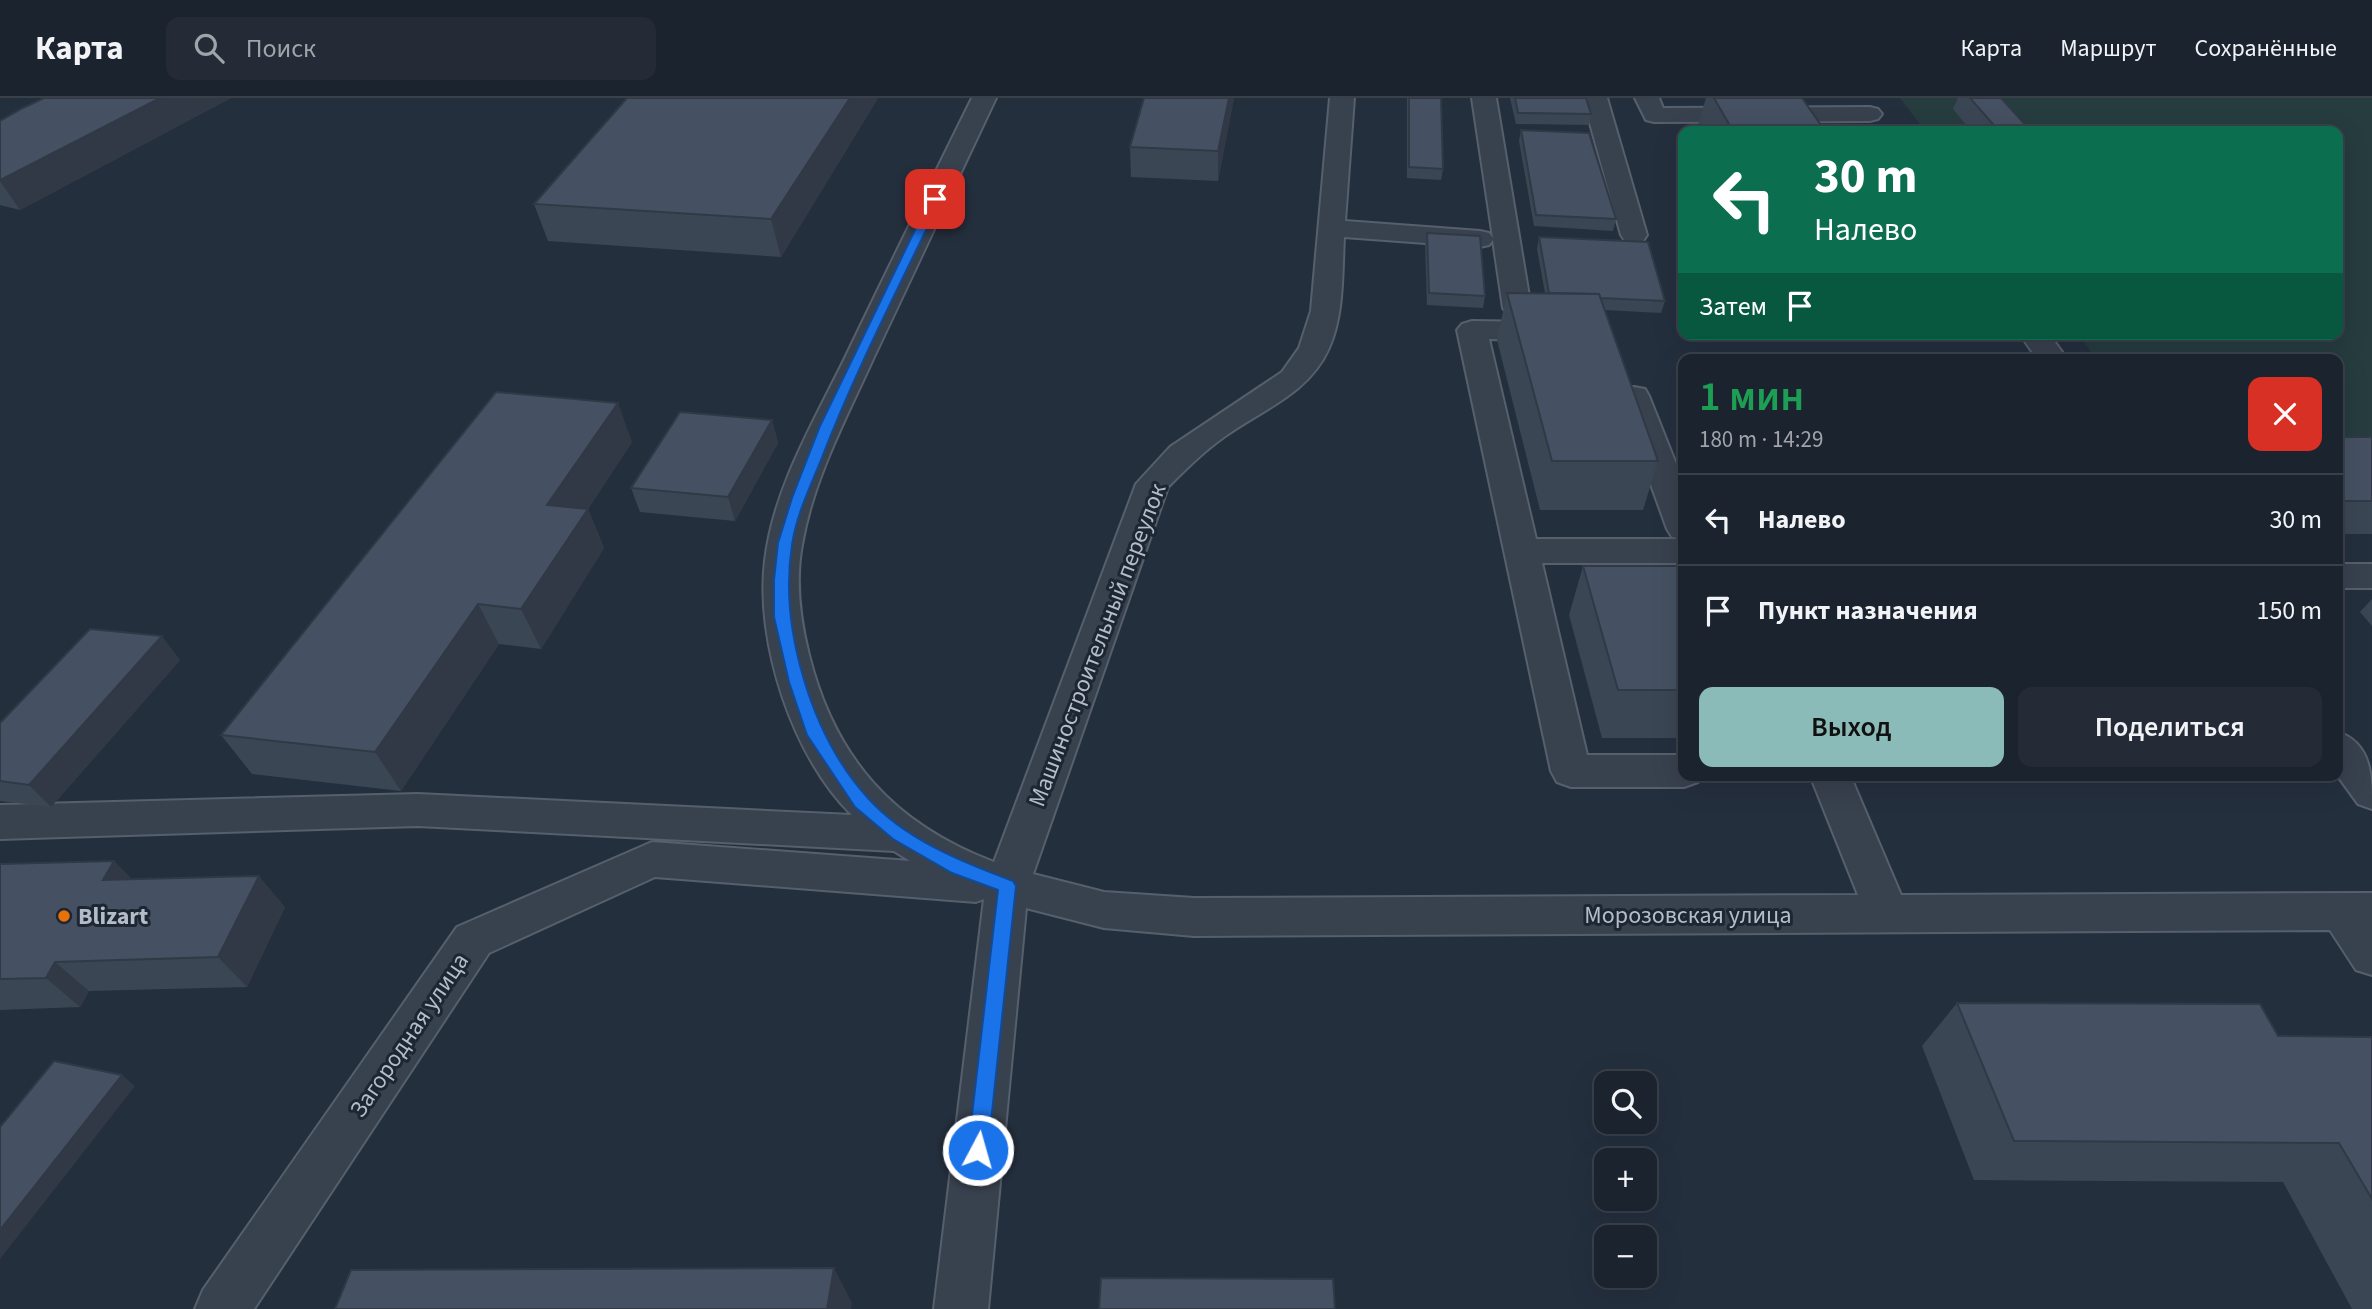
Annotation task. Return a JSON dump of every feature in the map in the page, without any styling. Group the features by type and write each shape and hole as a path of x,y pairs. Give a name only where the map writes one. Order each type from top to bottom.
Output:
{"street":[{"path":"984,98 827,426 785,543 781,580 782,617 799,688 816,735 861,802 899,834 958,868 1007,886"},
{"name":"Машиностроительный переулок","path":"961,1309 1007,886 1153,484 1181,454 1214,429 1262,401 1293,378 1314,349 1325,311 1342,98"},
{"path":"1484,98 1502,132 1506,241 1517,308"},
{"path":"1595,98 1591,132 1634,235"},
{"path":"1647,98 1654,115 1870,114"},
{"path":"1330,228 1506,241"},
{"path":"1583,331 1472,330 1571,771 1678,771"},
{"path":"1624,369 1678,513"},
{"path":"1520,551 1678,551"},
{"path":"2343,576 2372,576"},
{"path":"2343,754 2372,793"},
{"path":"1832,781 1886,913"},
{"path":"0,822 418,810 899,834"},
{"name":"Загородная улица","path":"222,1309 474,940 652,859 1007,886"},
{"name":"Морозовская улица","path":"1007,886 1102,910 1194,918 2357,911"},
{"path":"2357,911 2372,956"}],"green space":[{"path":"1900,98 2372,98 2372,470 2343,470 2343,354 2092,354 2082,340 2343,340 2343,126 1921,126"}],"building":[{"path":"44,98 160,98 0,180 0,121"},
{"path":"627,98 850,98 771,219 534,204"},
{"path":"1144,98 1229,98 1218,151 1130,147"},
{"path":"1409,98 1441,98 1443,169 1409,167"},
{"path":"1515,98 1586,98 1591,114 1518,113"},
{"path":"1714,98 1802,98 1822,126 1730,126"},
{"path":"1970,98 2001,98 2026,126 1995,126"},
{"path":"1521,130 1589,133 1616,219 1536,215"},
{"path":"1427,233 1480,236 1485,296 1429,293"},
{"path":"1539,237 1648,242 1665,301 1600,298 1599,294 1549,293"},
{"path":"1507,293 1599,294 1658,461 1552,461"},
{"path":"496,392 618,403 547,505 588,509 521,609 478,604 375,752 221,735"},
{"path":"680,412 772,420 728,497 631,488"},
{"path":"2343,437 2372,437 2372,501 2343,501"},
{"path":"1583,566 1678,566 1678,690 1618,690"},
{"path":"90,629 162,636 29,785 0,781 0,723"},
{"path":"114,861 103,880 259,876 218,957 55,962 46,978 0,979 0,864"},
{"path":"1957,1003 2260,1004 2278,1036 2372,1037 2372,1199 2339,1143 2014,1141"},
{"path":"54,1061 122,1075 0,1230 0,1127"},
{"path":"834,1268 827,1309 335,1309 351,1270"},
{"path":"1101,1278 1333,1279 1335,1309 1099,1309"}],"place":[{"name":"Blizart","path":"64,916"}],"route":[{"path":"935,199 811,465 785,543 781,580 782,617 797,682 816,735 861,802 899,834 958,868 1007,886 978,1150"}]}
